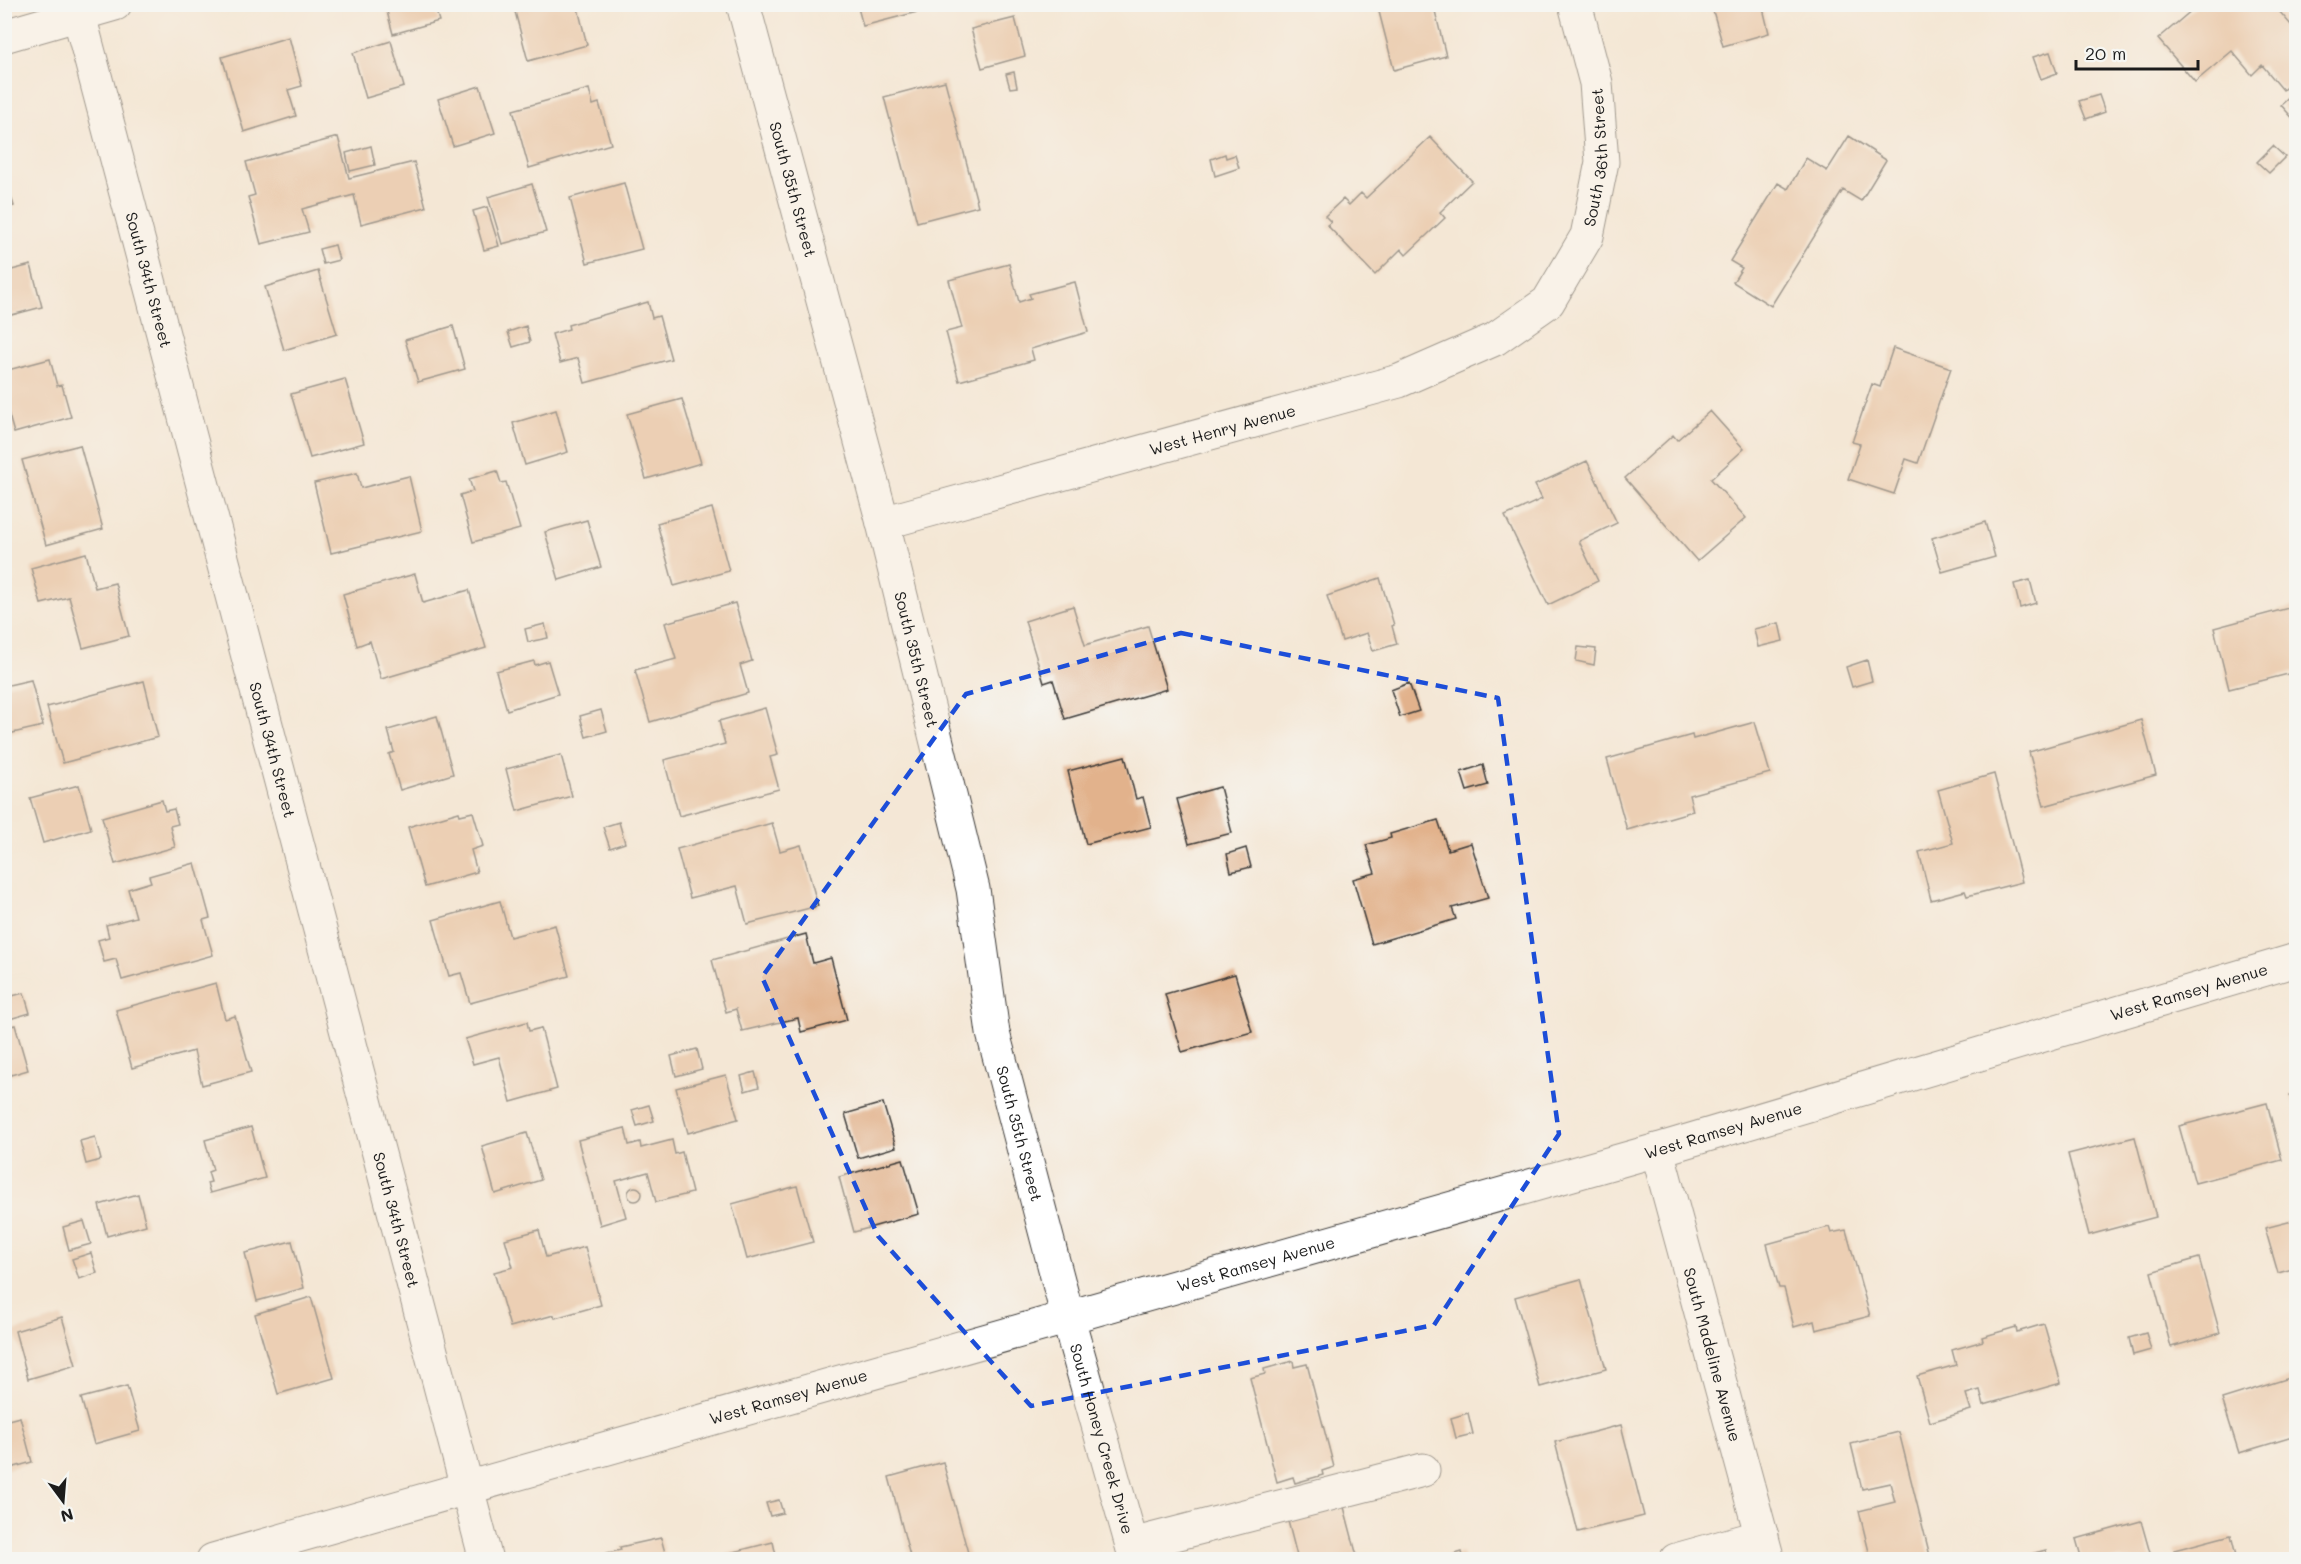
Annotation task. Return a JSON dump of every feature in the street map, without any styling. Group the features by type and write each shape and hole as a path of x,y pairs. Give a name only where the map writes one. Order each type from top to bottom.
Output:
{"street":[{"path":"4,36 115,4"},
{"name":"South 35th Street","path":"743,4 883,523 973,889 993,1033 1068,1318"},
{"name":"South 36th Street","path":"1548,302 1587,236 1602,162 1596,83 1575,4"},
{"name":"South 34th Street","path":"79,15 486,1560"},
{"name":"West Henry Avenue","path":"883,523 1400,381 1495,339 1548,302"},
{"name":"West Ramsey Avenue","path":"213,1560 1657,1150 2296,960"},
{"name":"South Madeline Avenue","path":"1657,1150 1765,1548"},
{"name":"South Honey Creek Drive","path":"1068,1318 1134,1552"},
{"path":"1134,1552 1423,1470"},
{"path":"1676,1560 1765,1548"}],"highlighted area":[{"path":"1181,633 1498,698 1559,1134 1434,1325 1031,1406 878,1236 762,977 966,694"}],"building":[{"path":"385,4 434,4 439,21 393,34"},
{"path":"513,4 577,4 587,45 528,61"},
{"path":"857,4 923,4 925,10 863,26"},
{"path":"1377,4 1436,4 1438,10 1435,11 1446,56 1394,70"},
{"path":"1711,4 1762,4 1769,33 1723,46"},
{"path":"2199,4 2273,4 2291,25 2295,21 2296,23 2296,78 2283,90 2262,65 2252,75 2232,51 2195,82 2158,39"},
{"path":"1015,18 1025,56 982,68 971,29"},
{"path":"289,37 302,86 288,90 296,116 244,132 222,57"},
{"path":"391,41 404,87 366,98 353,53"},
{"path":"2050,52 2057,73 2041,79 2033,57"},
{"path":"1014,72 1017,87 1010,88 1006,74"},
{"path":"945,81 978,206 917,222 884,97"},
{"path":"480,86 495,133 453,146 438,99"},
{"path":"589,89 593,105 599,103 611,144 529,168 513,110"},
{"path":"2296,91 2296,122 2281,105"},
{"path":"2099,95 2105,112 2086,119 2079,101"},
{"path":"1849,136 1886,160 1861,201 1843,190 1771,306 1733,282 1742,268 1730,261 1778,183 1788,189 1806,158 1827,171"},
{"path":"338,137 349,178 414,162 426,207 361,224 354,195 302,209 309,232 261,244 248,197 255,195 246,162"},
{"path":"1430,137 1472,181 1440,212 1445,218 1406,255 1401,249 1375,275 1327,225 1331,222 1325,216 1343,199 1349,205 1361,193 1366,198"},
{"path":"371,146 375,165 350,171 346,153"},
{"path":"2273,146 2285,157 2269,173 2257,162"},
{"path":"1225,154 1226,158 1235,155 1239,168 1215,176 1211,159"},
{"path":"4,174 14,206 4,209"},
{"path":"624,183 642,249 587,263 570,198"},
{"path":"532,184 546,232 502,244 488,197"},
{"path":"487,207 499,246 484,250 473,211"},
{"path":"335,245 339,260 323,264 319,249"},
{"path":"1009,264 1019,302 1031,298 1029,294 1075,282 1088,332 1031,349 1034,360 959,381 946,332 962,328 949,280"},
{"path":"31,265 42,307 4,317 4,272"},
{"path":"318,271 337,334 284,350 265,287"},
{"path":"648,302 652,318 659,316 671,359 585,383 578,358 560,363 552,334 569,329 568,325"},
{"path":"453,326 465,369 418,382 405,340"},
{"path":"526,326 530,342 513,347 508,332"},
{"path":"1893,348 1951,368 1918,463 1906,459 1894,494 1848,479 1860,444 1852,442 1872,384 1880,387"},
{"path":"50,359 57,386 62,385 71,417 14,433 4,398 4,371"},
{"path":"345,379 364,443 310,458 291,394"},
{"path":"682,399 701,463 646,479 627,414"},
{"path":"556,410 568,452 525,465 513,423"},
{"path":"1710,411 1744,449 1711,479 1746,518 1697,561 1625,478 1673,435 1677,440"},
{"path":"80,445 103,529 46,545 22,460"},
{"path":"1587,461 1617,523 1579,541 1598,581 1548,605 1505,516 1542,499 1535,485"},
{"path":"497,471 501,483 506,482 520,529 473,542 460,495 473,491 469,479"},
{"path":"357,473 361,488 409,476 422,531 331,553 314,483"},
{"path":"712,508 729,571 674,586 657,523"},
{"path":"587,520 601,567 559,580 545,532"},
{"path":"1985,522 1995,557 1942,572 1932,538"},
{"path":"86,553 95,588 115,583 129,636 83,648 69,597 41,604 31,568"},
{"path":"415,574 423,603 469,590 486,648 381,679 370,641 357,646 343,594"},
{"path":"1380,578 1394,625 1392,626 1397,644 1373,651 1367,633 1342,641 1327,596"},
{"path":"2030,580 2036,603 2020,608 2014,584"},
{"path":"735,603 752,661 740,665 748,693 650,722 635,670 676,659 665,623"},
{"path":"1073,606 1085,645 1148,626 1167,689 1065,719 1053,680 1044,683 1025,621"},
{"path":"2296,606 2296,672 2229,689 2214,628"},
{"path":"1779,623 1783,641 1758,647 1754,629"},
{"path":"545,624 548,638 528,642 525,629"},
{"path":"1578,647 1596,649 1594,665 1576,661"},
{"path":"1867,660 1872,681 1852,687 1846,667"},
{"path":"534,661 535,665 548,661 558,694 507,710 496,671"},
{"path":"31,680 43,726 4,735 4,686"},
{"path":"144,681 158,737 63,763 47,707"},
{"path":"1409,683 1419,711 1400,717 1391,690"},
{"path":"765,708 778,755 770,757 779,789 679,816 664,760 725,744 719,721"},
{"path":"601,710 607,731 586,737 580,716"},
{"path":"437,716 453,774 400,790 389,754 394,752 388,730"},
{"path":"2141,720 2156,775 2044,806 2029,752"},
{"path":"1755,722 1770,773 1689,795 1693,811 1627,830 1607,759 1692,735 1693,739"},
{"path":"561,755 572,796 517,811 506,769"},
{"path":"1125,756 1136,799 1143,797 1151,827 1086,844 1068,771"},
{"path":"1483,765 1488,785 1467,791 1461,772"},
{"path":"1994,774 2022,882 1967,896 1965,891 1931,900 1919,852 1953,843 1938,790"},
{"path":"79,785 91,829 43,843 30,798"},
{"path":"1220,787 1232,833 1189,844 1177,799"},
{"path":"162,800 165,811 174,809 178,824 170,826 175,847 115,864 102,817"},
{"path":"459,812 460,815 473,812 483,846 471,850 477,872 425,887 408,827"},
{"path":"1438,820 1448,850 1471,843 1488,898 1452,908 1456,919 1372,944 1353,879 1375,873 1366,845 1391,838 1390,834"},
{"path":"619,822 625,843 610,848 603,827"},
{"path":"772,823 780,851 801,845 818,906 747,924 737,886 690,898 677,849"},
{"path":"1246,848 1251,867 1231,872 1227,854"},
{"path":"195,863 210,918 203,920 213,955 122,980 116,959 104,962 98,940 109,937 106,925 136,917 128,889 151,882 149,876"},
{"path":"500,901 510,937 555,925 569,976 470,1003 461,973 449,976 433,920"},
{"path":"806,934 813,963 831,958 847,1020 801,1032 798,1018 742,1031 736,1009 726,1012 712,960"},
{"path":"1235,974 1252,1032 1182,1052 1165,994"},
{"path":"216,983 225,1019 235,1016 251,1072 202,1085 194,1051 132,1068 116,1010"},
{"path":"24,993 30,1013 6,1020 4,998"},
{"path":"527,1022 529,1031 541,1028 557,1089 511,1102 499,1057 473,1064 465,1039"},
{"path":"15,1025 28,1070 4,1077 4,1028"},
{"path":"697,1049 702,1069 676,1076 671,1056"},
{"path":"755,1072 759,1087 745,1091 741,1076"},
{"path":"726,1075 738,1119 688,1133 676,1088"},
{"path":"2296,1093 2296,1115 2290,1095"},
{"path":"883,1103 896,1147 858,1158 845,1114"},
{"path":"2267,1103 2282,1160 2195,1183 2179,1126"},
{"path":"649,1105 654,1121 637,1126 632,1110"},
{"path":"251,1127 265,1178 210,1193 207,1183 211,1182 208,1172 213,1170 205,1140"},
{"path":"625,1128 629,1145 640,1142 641,1148 672,1140 675,1154 682,1152 692,1193 656,1202 648,1172 616,1181 626,1217 600,1225 578,1140"},
{"path":"527,1133 541,1180 495,1194 482,1146"},
{"path":"95,1137 101,1160 86,1164 80,1141"},
{"path":"2135,1137 2156,1217 2089,1235 2068,1154"},
{"path":"903,1159 919,1214 854,1232 839,1177"},
{"path":"797,1186 813,1242 747,1259 732,1204"},
{"path":"635,1187 640,1189 642,1194 640,1199 635,1201 630,1199 628,1194 630,1189"},
{"path":"138,1194 146,1225 107,1236 99,1205"},
{"path":"2296,1220 2296,1268 2278,1273 2265,1228"},
{"path":"84,1221 91,1244 69,1250 63,1227"},
{"path":"1829,1227 1831,1233 1846,1230 1870,1316 1816,1330 1814,1321 1794,1327 1784,1288 1779,1288 1767,1244"},
{"path":"539,1230 546,1257 585,1247 601,1305 555,1318 554,1315 510,1327 494,1272 513,1267 505,1239"},
{"path":"292,1241 304,1288 257,1301 245,1253"},
{"path":"91,1253 97,1273 79,1279 72,1259"},
{"path":"2199,1258 2220,1333 2171,1347 2151,1272"},
{"path":"1581,1279 1606,1369 1540,1387 1515,1297"},
{"path":"311,1297 334,1378 278,1394 255,1314"},
{"path":"62,1317 76,1365 28,1379 15,1331"},
{"path":"2044,1324 2061,1383 1984,1405 1980,1390 1966,1394 1971,1410 1930,1422 1917,1376 1956,1365 1952,1350 1983,1341 1982,1337 2016,1327 2017,1332"},
{"path":"2146,1333 2151,1350 2133,1355 2129,1338"},
{"path":"1293,1361 1294,1367 1307,1364 1334,1467 1322,1471 1323,1475 1295,1483 1293,1477 1277,1482 1250,1378 1265,1374 1264,1369"},
{"path":"2296,1376 2296,1436 2239,1453 2222,1399"},
{"path":"127,1386 140,1431 94,1444 81,1398"},
{"path":"1468,1413 1473,1434 1456,1438 1451,1418"},
{"path":"20,1417 32,1462 4,1470 4,1421"},
{"path":"1621,1425 1644,1516 1578,1532 1555,1442"},
{"path":"1899,1432 1931,1560 1871,1560 1859,1511 1895,1502 1890,1483 1862,1489 1851,1444"},
{"path":"943,1462 970,1560 911,1560 889,1477"},
{"path":"779,1500 783,1513 770,1516 766,1503"},
{"path":"1344,1507 1358,1560 1298,1560 1288,1521"},
{"path":"2141,1521 2152,1560 2082,1560 2076,1539"},
{"path":"2231,1535 2237,1560 2176,1560 2174,1550"},
{"path":"661,1538 667,1560 608,1560 607,1553 621,1550 620,1547"},
{"path":"773,1542 777,1560 722,1560 721,1555"},
{"path":"2046,1550 2048,1560 2012,1560 2012,1559"},
{"path":"1462,1552 1464,1560 1445,1560 1445,1557"}]}
